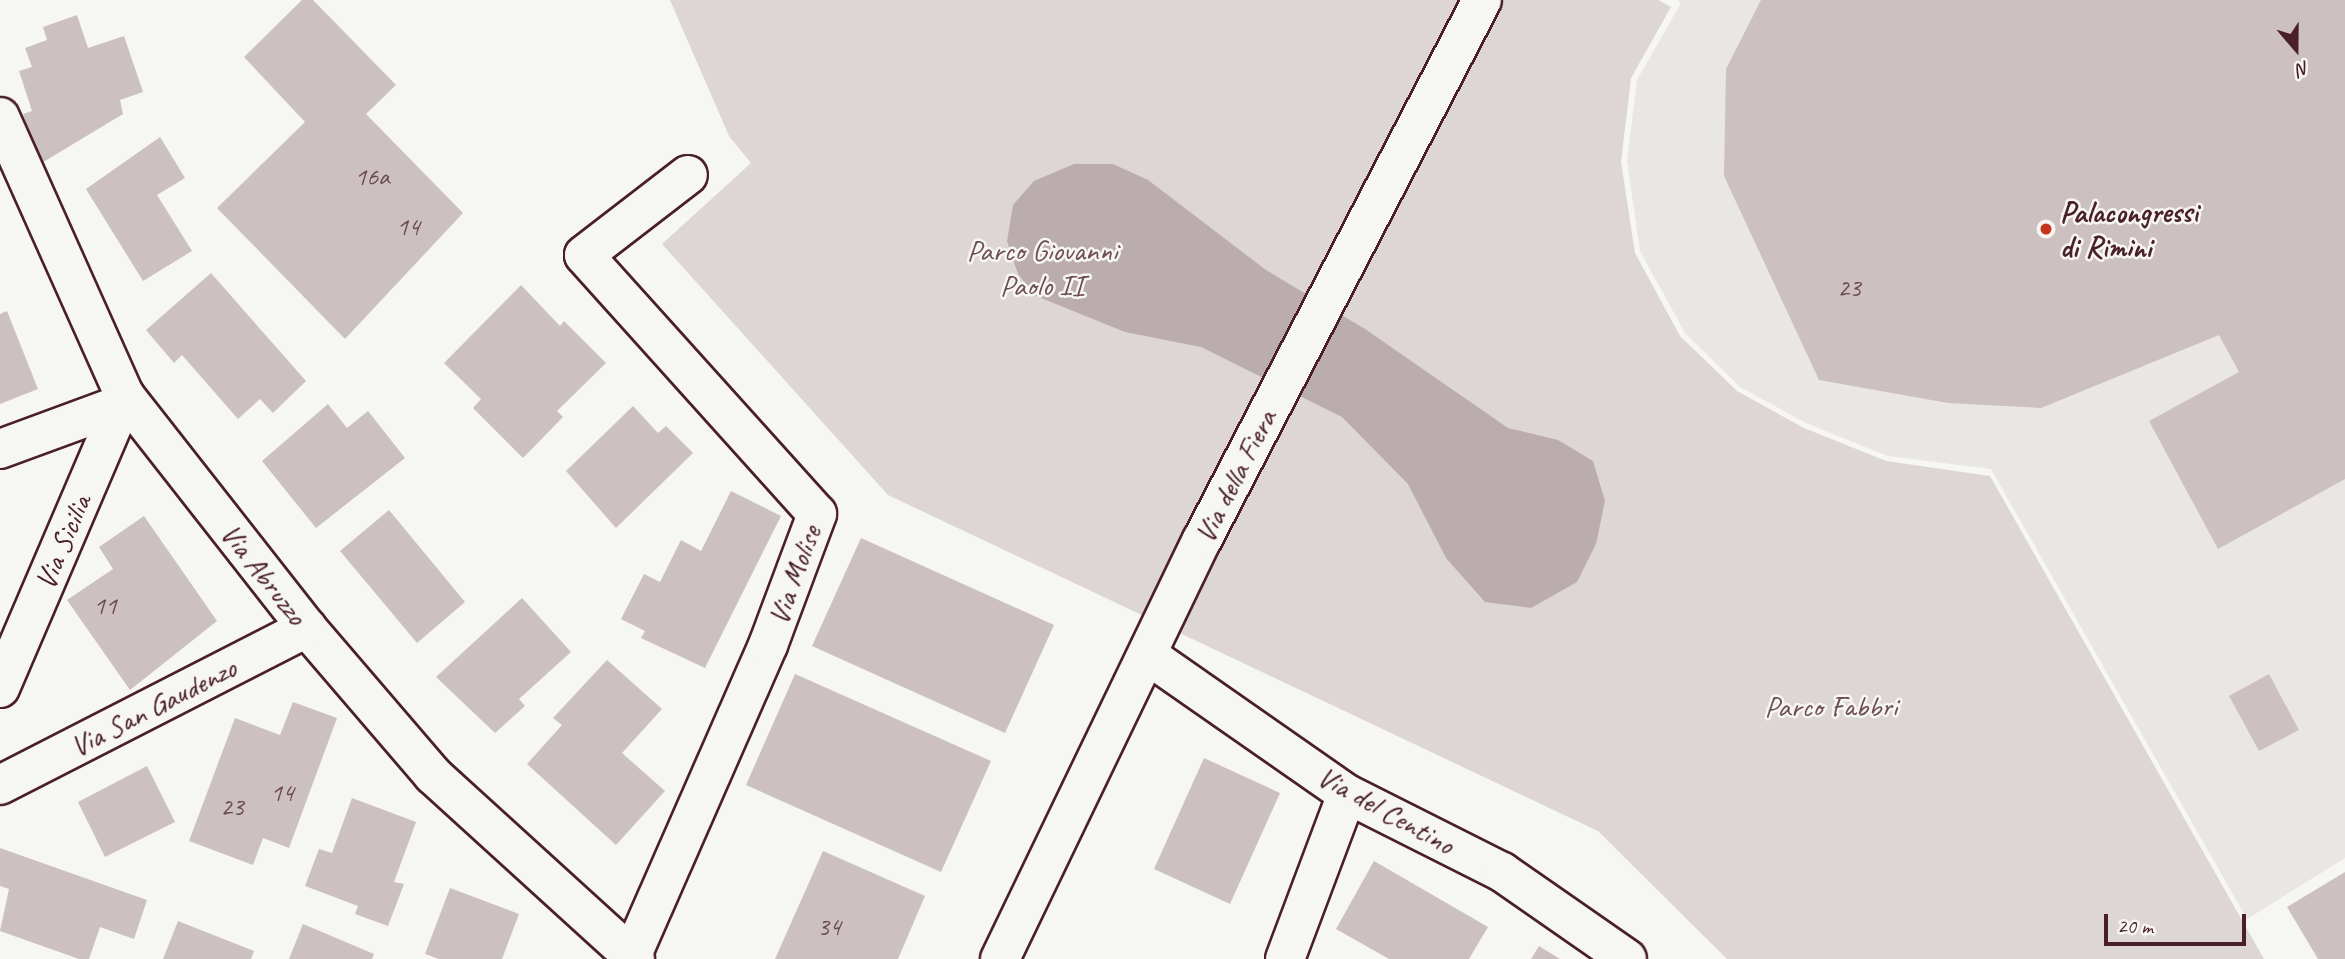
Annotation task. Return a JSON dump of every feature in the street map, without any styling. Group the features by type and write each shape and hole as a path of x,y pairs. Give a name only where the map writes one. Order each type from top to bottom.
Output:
{"street":[{"name":"Via della Fiera","path":"1000,959 1149,656 1202,540 1482,0"},
{"name":"Via Abruzzo","path":"3,135 123,400 307,628 433,775 634,957"},
{"name":"Via Molise","path":"634,957 768,645 817,514 584,255 688,175"},
{"path":"0,449 123,400"},
{"name":"Via Sicilia","path":"0,688 123,400"},
{"name":"Via San Gaudenzo","path":"0,785 307,628"},
{"name":"Via del Centino","path":"1149,656 1347,794 1502,872 1627,959"},
{"path":"1285,959 1347,794"}],"shaded area":[{"name":"Palacongressi di Rimini","path":"1677,0 2345,0 2345,858 2247,919 1991,469 1888,456 1806,423 1740,387 1685,333 1640,251 1627,160 1637,80 1681,3"},
{"path":"1074,164 1113,164 1148,180 1266,270 1365,329 1508,428 1558,440 1593,461 1605,501 1596,544 1577,582 1531,608 1485,602 1446,558 1408,484 1342,417 1201,347 1125,332 1036,296 1018,274 1007,241 1013,205 1034,181"}],"green space":[{"name":"Parco Fabbri","path":"670,0 1658,0 1671,7 1631,78 1621,162 1635,253 1680,336 1737,391 1804,428 1886,461 1990,476 2264,959 1727,959 1598,831 888,495 662,244 751,163 729,136"}],"building":[{"path":"302,0 313,0 396,85 366,114 463,213 345,339 217,208 305,122 244,57"},
{"name":"Palacongressi di Rimini","path":"1761,0 2345,0 2345,479 2218,549 2149,421 2239,372 2219,335 2041,408 1948,403 1819,380 1724,176 1726,69"},
{"path":"77,15 88,48 124,36 143,92 120,100 123,114 40,164 23,114 32,111 19,71 32,67 25,48 47,40 43,27"},
{"path":"160,137 185,178 157,195 192,251 143,281 86,189"},
{"path":"211,273 306,381 273,413 260,399 238,419 182,355 174,363 146,330"},
{"path":"521,285 560,326 564,321 606,363 557,411 563,417 523,458 473,408 481,399 444,363"},
{"path":"7,311 38,389 0,404 0,314"},
{"path":"328,404 347,428 368,411 405,458 316,528 262,461"},
{"path":"633,406 658,433 666,426 693,453 616,528 566,471"},
{"path":"731,491 781,516 705,668 641,638 645,631 621,619 644,574 660,582 681,540 701,551"},
{"path":"389,510 465,602 417,643 340,551"},
{"path":"144,516 217,621 130,690 67,600 113,569 99,547"},
{"path":"861,538 1054,625 1005,733 812,646"},
{"path":"522,598 571,652 519,699 525,706 495,733 436,677"},
{"path":"607,660 662,709 622,753 665,791 616,845 527,764 562,725 553,718"},
{"path":"795,674 991,761 941,872 746,785"},
{"path":"2269,674 2299,730 2259,751 2229,696"},
{"path":"293,702 337,718 289,848 263,838 253,865 189,841 235,718 280,735"},
{"path":"1204,758 1280,793 1230,904 1154,869"},
{"path":"147,766 175,822 105,857 78,802"},
{"path":"352,798 416,822 394,882 404,884 388,926 355,914 358,906 305,886 319,849 332,853"},
{"path":"0,848 147,900 134,939 100,927 89,959 79,959 0,931 9,889 0,886"},
{"path":"823,851 925,896 898,959 775,959"},
{"path":"1374,861 1488,927 1469,959 1389,959 1336,929"},
{"path":"2345,872 2345,959 2318,959 2287,907"},
{"path":"450,888 519,914 502,959 439,959 425,954"},
{"path":"178,921 254,951 251,959 163,959"},
{"path":"303,924 374,954 372,959 289,959"},
{"path":"1539,946 1560,959 1531,959"}],"place":[{"name":"Palacongressi di Rimini","path":"2046,229"}],"park label":[{"name":"Parco Giovanni Paolo II","path":"1042,267"}]}
